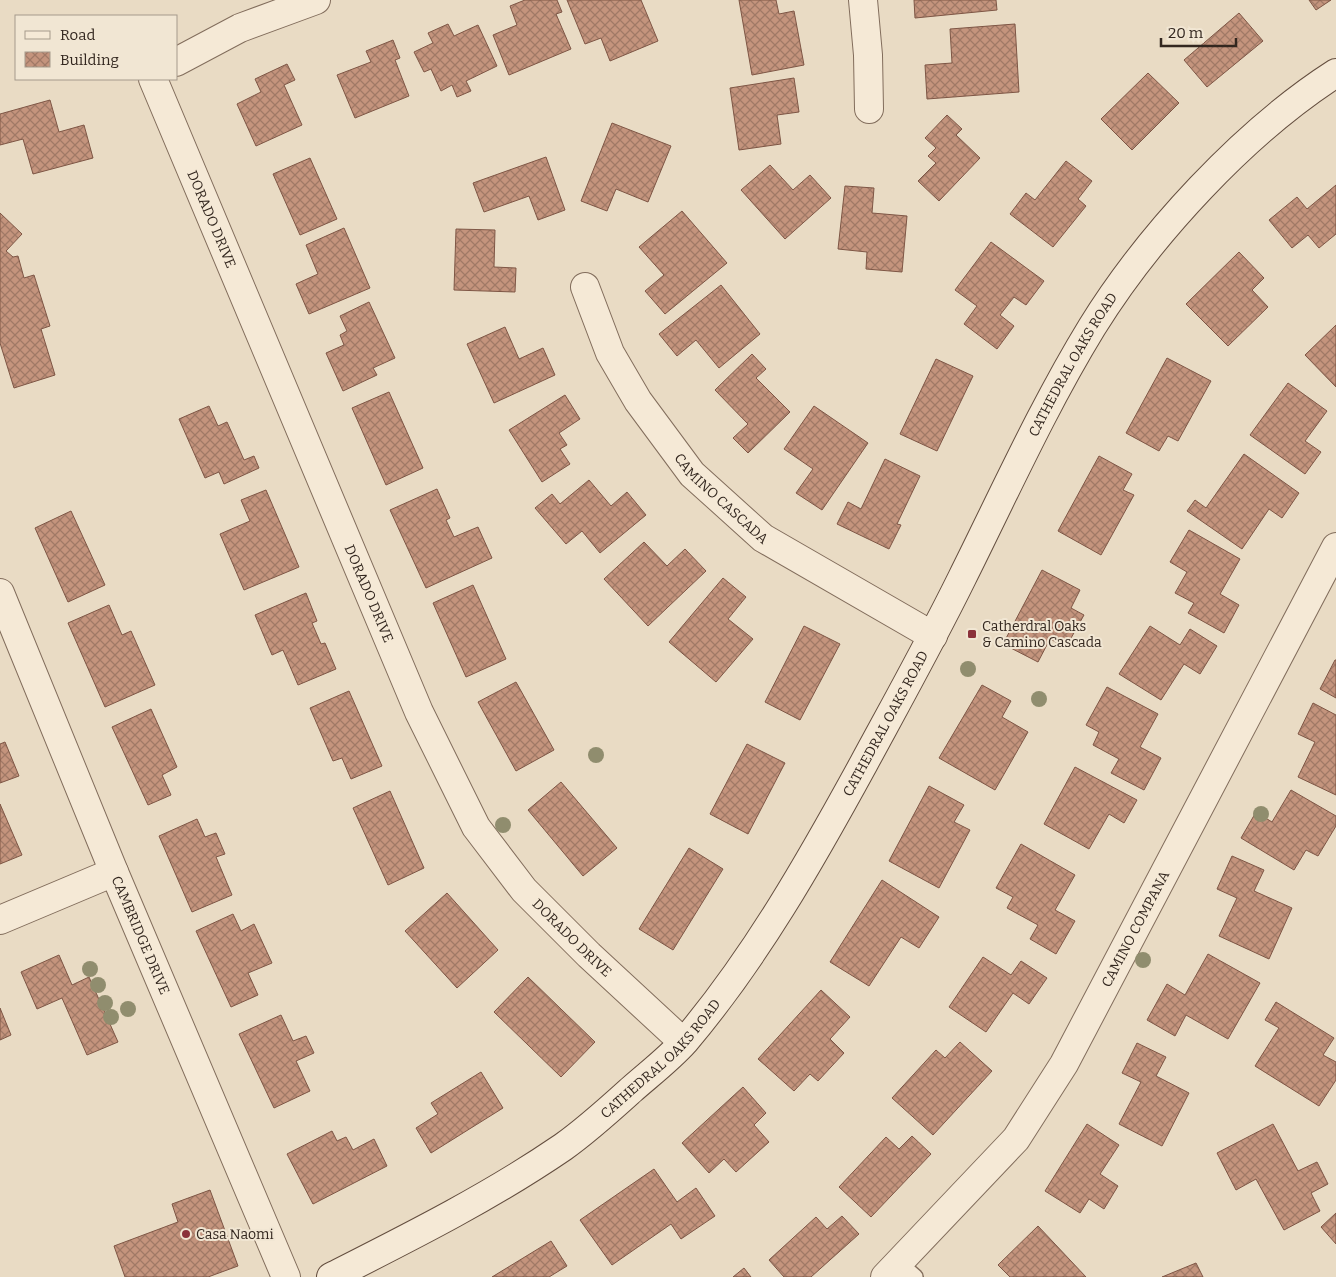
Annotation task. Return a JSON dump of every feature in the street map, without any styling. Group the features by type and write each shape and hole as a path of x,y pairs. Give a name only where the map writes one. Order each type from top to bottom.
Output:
{"street":[{"path":"178,61 240,28 316,0"},
{"path":"863,0 868,55 869,109"},
{"name":"CATHEDRAL OAKS ROAD","path":"331,1277 445,1219 565,1145 613,1106 683,1042 739,969 789,896 933,636 1044,412 1092,328 1120,285 1162,233 1227,160 1312,88 1336,73"},
{"name":"DORADO DRIVE","path":"153,80 419,712 476,827 524,890 589,955 683,1042"},
{"name":"CAMINO CASCADA","path":"586,287 610,353 638,401 692,474 763,538 933,636"},
{"name":"CAMINO COMPANA","path":"900,1272 1016,1139 1064,1064 1336,547"},
{"name":"CAMBRIDGE DRIVE","path":"0,593 114,872 286,1277"},
{"path":"0,920 114,872"}],"building":[{"path":"525,0 557,0 562,12 556,14 571,49 509,75 493,35 517,25 510,6"},
{"path":"567,0 641,0 658,41 610,61 601,38 585,44"},
{"path":"739,0 776,0 779,14 794,11 804,65 752,75"},
{"path":"914,0 996,0 997,10 915,18"},
{"path":"1309,0 1331,0 1316,10"},
{"path":"1239,13 1263,41 1207,87 1184,60"},
{"path":"448,24 454,36 478,25 497,66 466,81 471,91 457,97 452,85 441,91 431,69 424,72 414,52 433,43 428,33"},
{"path":"1015,24 1019,92 927,99 925,65 952,63 950,29"},
{"path":"393,40 400,58 395,60 409,96 355,118 337,75 371,62 366,51"},
{"path":"287,64 295,80 284,85 302,125 256,146 237,104 261,92 255,79"},
{"path":"1148,73 1179,103 1132,150 1101,119"},
{"path":"794,78 799,112 777,115 781,144 739,150 730,88"},
{"path":"50,100 59,132 84,125 93,158 33,174 23,139 0,145 0,114"},
{"path":"947,115 962,129 956,135 980,158 939,201 918,181 936,163 928,156 936,148 925,138"},
{"path":"612,123 671,146 648,202 616,189 607,211 581,201"},
{"path":"546,157 565,210 538,220 529,196 484,212 473,183"},
{"path":"310,158 337,219 300,235 273,174"},
{"path":"1066,161 1092,181 1078,199 1086,206 1053,247 1010,214 1026,193 1035,200"},
{"path":"770,165 793,190 810,175 831,198 785,239 741,190"},
{"path":"1336,185 1336,234 1319,248 1308,235 1292,248 1269,220 1297,197 1307,209"},
{"path":"845,186 874,188 872,213 907,216 902,272 866,269 867,252 838,249"},
{"path":"682,211 727,263 665,314 645,291 664,275 639,247"},
{"path":"0,213 22,234 6,251 13,257 18,256 24,278 34,275 50,326 41,329 55,375 14,388 0,343"},
{"path":"344,228 370,288 309,314 296,284 318,274 306,245"},
{"path":"456,229 495,230 494,267 516,268 515,292 454,290"},
{"path":"991,242 1044,281 1026,305 1014,297 1000,315 1014,326 997,349 964,324 977,306 955,290"},
{"path":"1239,252 1264,278 1252,290 1268,307 1228,346 1186,304"},
{"path":"721,285 760,334 719,368 696,340 677,356 659,334"},
{"path":"369,302 395,358 373,368 377,375 343,391 326,353 344,345 340,335 347,331 340,316"},
{"path":"1336,325 1336,387 1305,355"},
{"path":"505,327 519,359 543,348 555,375 494,403 467,344"},
{"path":"752,354 766,369 756,378 790,412 748,453 733,438 748,424 715,390"},
{"path":"1167,358 1211,381 1178,441 1168,436 1159,451 1126,433"},
{"path":"936,359 973,376 937,451 900,434"},
{"path":"1288,383 1327,411 1305,441 1321,452 1305,474 1250,435"},
{"path":"389,392 423,468 386,485 352,408"},
{"path":"565,395 580,419 559,433 567,445 560,449 570,464 542,482 509,430"},
{"path":"209,406 218,426 227,422 244,460 254,456 259,468 224,484 219,472 205,478 179,419"},
{"path":"814,406 868,443 822,510 796,493 813,469 784,449"},
{"path":"1244,454 1299,493 1282,518 1269,509 1242,549 1187,511 1195,500 1206,508"},
{"path":"1099,456 1132,474 1123,490 1134,495 1101,555 1058,531"},
{"path":"885,459 920,476 897,524 901,525 889,549 837,524 848,502 861,509"},
{"path":"589,480 611,506 627,492 646,515 600,553 582,531 566,544 535,508 552,494 560,504"},
{"path":"437,489 450,518 446,520 454,537 478,527 492,558 426,588 390,510"},
{"path":"266,490 299,567 244,590 220,534 250,521 241,500"},
{"path":"71,511 105,585 68,602 35,528"},
{"path":"1189,530 1240,559 1220,594 1239,605 1224,633 1188,613 1194,603 1175,593 1187,572 1170,562"},
{"path":"644,542 667,566 685,549 706,571 648,626 604,579"},
{"path":"1042,570 1080,590 1071,608 1084,615 1066,647 1050,639 1038,662 1003,644"},
{"path":"723,578 746,597 728,619 753,639 716,682 669,642"},
{"path":"473,585 506,659 466,677 433,603"},
{"path":"306,593 317,621 312,623 321,644 325,643 336,669 298,685 283,650 272,655 255,615"},
{"path":"109,605 122,635 131,631 155,685 105,707 68,623"},
{"path":"804,626 840,644 800,720 765,702"},
{"path":"1150,626 1180,645 1190,629 1217,646 1200,674 1184,664 1161,700 1119,674"},
{"path":"1336,660 1336,698 1320,689"},
{"path":"516,682 554,750 516,771 478,702"},
{"path":"982,685 1011,701 1002,717 1028,732 995,790 939,758"},
{"path":"1107,687 1158,714 1140,747 1161,758 1144,790 1111,773 1119,759 1093,745 1099,732 1086,725"},
{"path":"349,691 382,766 351,779 342,758 333,761 310,708"},
{"path":"1313,703 1336,715 1336,795 1298,777 1315,742 1298,734"},
{"path":"151,709 177,767 162,775 171,795 148,805 112,727"},
{"path":"5,742 19,776 0,783 0,744"},
{"path":"747,744 785,763 748,834 710,814"},
{"path":"1075,767 1137,800 1124,823 1109,814 1089,849 1044,824"},
{"path":"561,782 617,848 583,876 528,810"},
{"path":"929,786 964,805 954,822 970,830 939,888 889,861"},
{"path":"1291,790 1336,816 1336,826 1318,856 1306,850 1294,870 1241,838 1256,812 1272,822"},
{"path":"390,791 424,868 388,885 353,808"},
{"path":"0,804 22,855 0,864"},
{"path":"197,819 205,837 216,833 225,854 216,857 232,895 192,912 159,836"},
{"path":"1021,844 1075,875 1055,910 1075,921 1056,954 1030,939 1038,925 1007,908 1013,897 996,888"},
{"path":"689,848 723,869 673,950 639,929"},
{"path":"1232,856 1264,870 1254,891 1292,908 1269,959 1219,936 1237,898 1217,889"},
{"path":"882,880 939,917 919,948 901,937 869,986 830,962"},
{"path":"447,893 498,950 457,988 405,931"},
{"path":"233,914 241,931 254,924 272,963 248,973 258,995 231,1007 196,931"},
{"path":"1208,954 1260,983 1228,1039 1186,1015 1175,1036 1147,1020 1167,984 1185,995"},
{"path":"59,955 72,985 89,977 118,1042 87,1055 62,998 37,1009 21,972"},
{"path":"983,957 1011,975 1021,961 1047,978 1029,1004 1013,993 986,1032 949,1007"},
{"path":"528,977 595,1042 561,1077 494,1012"},
{"path":"821,990 850,1017 830,1039 844,1053 818,1081 810,1074 794,1091 758,1059"},
{"path":"1276,1002 1334,1038 1323,1055 1336,1062 1336,1080 1319,1106 1255,1066 1279,1028 1265,1020"},
{"path":"0,1008 11,1035 0,1040"},
{"path":"281,1015 293,1041 306,1036 314,1053 296,1061 310,1091 274,1108 239,1034"},
{"path":"960,1042 992,1071 933,1135 892,1098 936,1050 945,1058"},
{"path":"1137,1043 1166,1057 1156,1076 1189,1093 1162,1146 1119,1124 1141,1082 1122,1073"},
{"path":"481,1072 503,1108 431,1153 416,1128 438,1114 431,1103"},
{"path":"743,1087 766,1113 754,1125 769,1142 736,1172 724,1159 709,1173 682,1143"},
{"path":"1087,1124 1119,1145 1100,1174 1118,1186 1104,1209 1089,1199 1080,1213 1045,1191"},
{"path":"1273,1124 1298,1171 1317,1162 1328,1184 1311,1193 1320,1211 1284,1230 1256,1179 1236,1190 1217,1153"},
{"path":"332,1131 337,1141 346,1137 353,1150 374,1139 387,1166 313,1204 287,1154"},
{"path":"912,1136 931,1154 871,1217 839,1187 886,1137 899,1149"},
{"path":"654,1169 677,1202 696,1188 715,1216 681,1239 671,1224 612,1265 580,1220"},
{"name":"Casa Naomi","path":"210,1190 238,1266 208,1277 125,1277 114,1246 178,1222 172,1204"},
{"path":"1336,1213 1336,1244 1321,1227"},
{"path":"842,1216 859,1234 811,1277 784,1277 769,1260 816,1217 827,1229"},
{"path":"1038,1226 1086,1277 1010,1277 998,1265"},
{"path":"551,1241 567,1266 549,1277 492,1277"},
{"path":"1196,1263 1203,1277 1162,1277"},
{"path":"744,1268 751,1277 733,1277"}],"place":[{"name":"Catherdral Oaks & Camino Cascada","path":"972,634"},
{"name":"Casa Naomi","path":"186,1234"}]}
